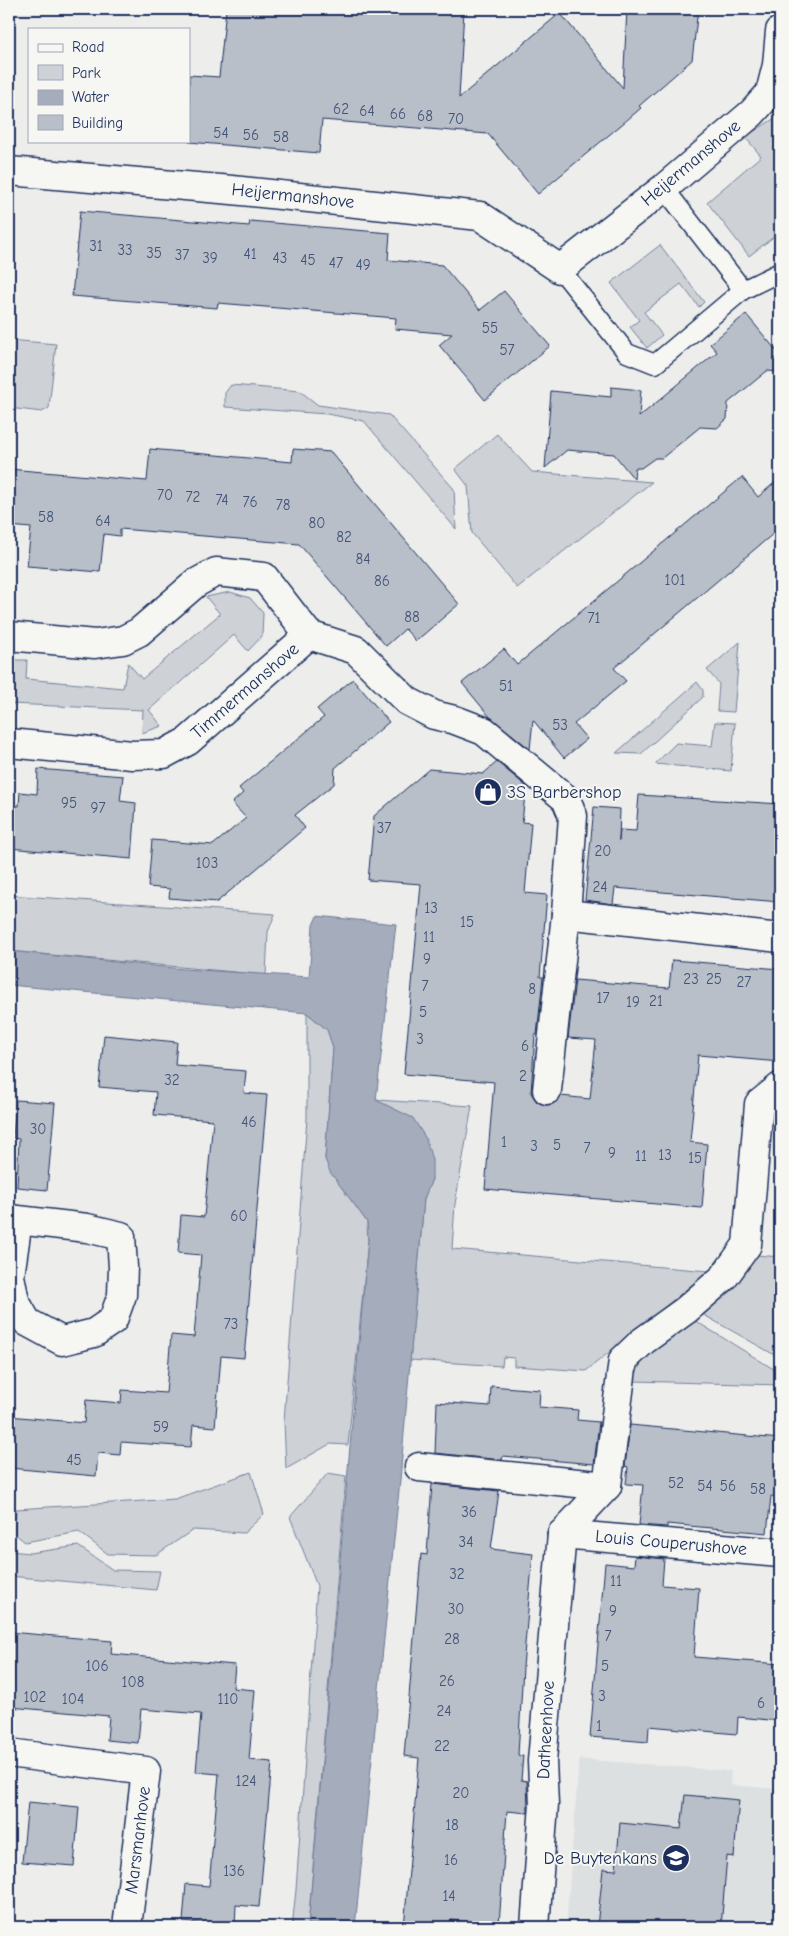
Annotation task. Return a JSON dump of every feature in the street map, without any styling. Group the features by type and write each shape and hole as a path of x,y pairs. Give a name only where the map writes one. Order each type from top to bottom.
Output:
{"street":[{"name":"Heijermanshove","path":"9,171 232,190 480,216 560,270 664,188 775,94 780,31"},
{"name":"Timmermanshove","path":"9,636 94,644 123,640 139,632 196,583 216,572 264,577 309,635 188,741 164,754 132,756 9,743"},
{"path":"309,635 356,650 408,701 434,715 462,722 484,731 566,799 573,816 566,914 547,1090"},
{"path":"566,914 780,938"},
{"path":"562,1534 607,1486 623,1360 643,1341 686,1310 724,1277 747,1245 760,1104 780,1087"},
{"path":"13,1220 87,1228 121,1236 122,1295 113,1320 94,1332 62,1340 27,1322 16,1301 10,1276 13,1220"},
{"path":"419,1467 607,1486"},
{"name":"Louis Couperushove","path":"562,1534 780,1553"},
{"name":"Datheenhove","path":"535,1927 544,1804 542,1761 562,1534"},
{"name":"Marsmanhove","path":"9,1753 146,1771 128,1927"}],"lane":[{"path":"664,188 743,290"},
{"name":"Heijermanshove","path":"560,270 627,353 655,364 743,290 780,272"}],"shaded area":[{"name":"De Buytenkans","path":"579,1759 731,1771 730,1785 780,1789 780,1927 566,1927"}],"green space":[{"path":"775,118 780,118 780,200 776,235 749,256 707,202 761,156 745,137"},
{"path":"660,245 704,302 699,307 681,284 644,312 662,335 647,348 630,327 639,320 611,283"},
{"path":"9,340 56,344 49,408 42,412 9,408"},
{"path":"231,385 300,391 318,405 389,415 454,489 456,529 364,421 327,414 225,407 225,393"},
{"path":"497,434 532,472 652,482 517,588 472,533 468,486 455,469"},
{"path":"230,592 250,598 263,613 262,636 248,651 234,635 149,710 162,726 142,733 143,710 11,704 13,687 9,687 9,662 11,660 27,660 26,679 123,688 128,663 142,679 220,614 206,597"},
{"path":"740,642 734,712 717,711 719,684 707,670"},
{"path":"697,682 703,690 703,697 641,754 616,753"},
{"path":"715,722 735,723 731,771 655,764 676,743 712,746"},
{"path":"9,895 275,914 268,932 266,975 9,951"},
{"path":"307,1013 328,1030 333,1048 325,1159 367,1222 368,1240 348,1445 330,1444 286,1469 284,1421 307,1118"},
{"path":"376,1100 472,1106 455,1204 452,1249 709,1271 586,1371 514,1366 514,1358 503,1357 502,1366 410,1360 424,1198 432,1179 392,1109"},
{"path":"756,1255 780,1257 780,1358 695,1310 745,1274"},
{"path":"689,1317 780,1373 780,1385 633,1381 646,1352"},
{"path":"251,1472 264,1514 244,1533 193,1530 156,1555 108,1554 79,1532 25,1542 15,1534 16,1509 175,1499"},
{"path":"328,1473 346,1476 308,1927 292,1927 317,1586 290,1517"},
{"path":"78,1546 113,1570 160,1571 156,1590 9,1576 9,1551 30,1553"}],"water":[{"path":"317,916 396,924 376,1100 413,1118 426,1139 432,1160 432,1179 424,1199 400,1480 355,1927 308,1927 368,1240 367,1222 330,1172 325,1159 333,1048 327,1030 307,1013 9,985 9,951 183,969 309,977 313,925"}],"building":[{"path":"226,9 464,9 459,98 560,13 623,88 627,9 698,9 692,60 639,106 641,108 538,194 488,134 322,120 319,153 189,142 190,75 219,77"},
{"path":"80,211 249,226 250,221 390,233 388,260 442,265 480,310 504,291 550,346 485,400 439,345 452,334 395,329 396,318 218,303 217,308 72,296"},
{"path":"746,314 780,355 780,372 767,371 728,403 727,419 717,428 700,427 662,458 655,458 641,468 635,468 634,479 614,454 567,450 545,468 551,391 611,397 611,387 641,390 639,417 717,352 710,344"},
{"path":"150,449 292,462 293,449 331,452 459,604 416,641 405,629 386,646 299,544 120,529 120,536 104,534 100,572 27,566 31,528 9,526 9,469 147,481"},
{"path":"742,477 758,497 780,478 780,528 614,668 626,681 574,724 587,739 564,758 533,720 530,749 490,717 462,683 504,649 517,665"},
{"path":"353,679 389,722 335,768 334,784 295,815 305,828 217,902 169,898 170,889 148,887 152,840 213,845 246,818 232,803 243,793 239,788 324,717 317,709"},
{"path":"497,762 526,786 522,822 531,823 525,893 547,895 540,977 543,977 537,1035 535,1035 531,1093 537,1102 545,1105 553,1104 561,1096 590,1099 596,1040 568,1038 575,980 669,988 672,960 780,969 780,1062 698,1055 690,1142 707,1144 702,1208 485,1189 494,1082 404,1074 421,884 368,880 374,816 429,769 483,774"},
{"path":"38,769 123,776 120,801 136,803 132,859 9,848 9,805 19,806 20,792 37,794"},
{"path":"639,795 780,804 777,843 780,844 780,902 615,888 613,904 585,900 594,807 620,809 619,841 620,830 636,831"},
{"path":"104,1035 177,1042 175,1065 246,1071 244,1093 267,1095 244,1358 221,1356 215,1427 193,1425 191,1447 121,1442 120,1455 98,1453 96,1476 9,1468 9,1416 84,1423 86,1400 121,1403 122,1390 166,1393 171,1335 194,1337 201,1255 178,1253 181,1215 204,1217 213,1120 154,1115 156,1092 99,1087"},
{"path":"16,1100 55,1103 47,1190 17,1187 19,1139 13,1138"},
{"path":"491,1386 540,1390 539,1407 578,1410 577,1420 599,1422 594,1464 503,1456 502,1460 435,1453 437,1402 490,1406"},
{"path":"630,1425 780,1439 780,1497 771,1496 767,1533 667,1524 667,1527 639,1525 643,1485 626,1484 628,1467 625,1466"},
{"path":"432,1484 499,1491 491,1549 533,1554 523,1667 518,1755 523,1756 521,1780 527,1781 528,1813 507,1811 499,1925 451,1920 450,1927 404,1927 419,1758 404,1756 421,1554 427,1555"},
{"path":"635,1556 664,1559 662,1585 699,1588 694,1657 780,1664 780,1721 738,1717 737,1734 649,1726 648,1742 590,1737 605,1563 634,1566"},
{"path":"9,1632 112,1641 111,1654 235,1665 233,1688 255,1690 249,1760 272,1762 259,1907 236,1905 235,1927 183,1922 186,1884 209,1886 219,1774 196,1772 201,1714 141,1709 138,1743 107,1740 109,1716 10,1707 13,1671 9,1670"},
{"path":"685,1795 739,1800 734,1857 727,1856 721,1927 597,1927 603,1869 616,1870 620,1823 681,1829"},
{"path":"28,1802 79,1807 74,1866 22,1862"}],"place":[{"name":"3S Barbershop","path":"488,792"},
{"name":"De Buytenkans","path":"676,1858"}]}
